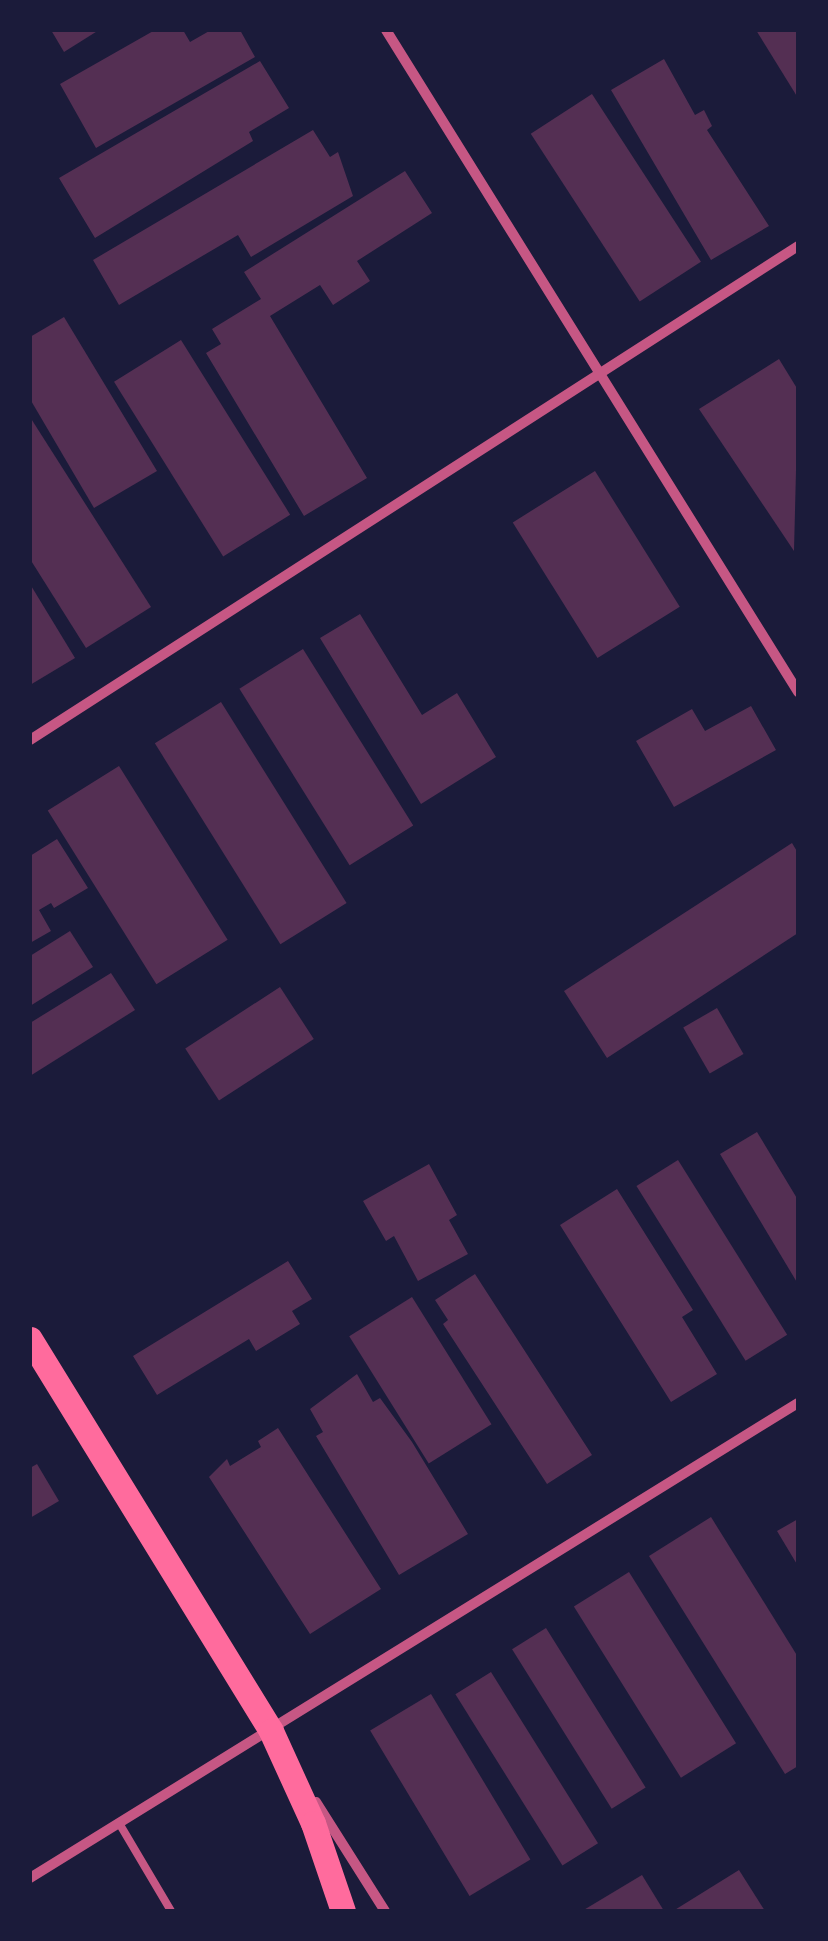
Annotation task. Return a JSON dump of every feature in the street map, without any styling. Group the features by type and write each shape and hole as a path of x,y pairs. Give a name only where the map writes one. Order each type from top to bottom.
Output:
{"main road":[{"path":"30,1339 271,1732 313,1824 342,1911"}],"street":[{"path":"386,30 798,692"},
{"path":"30,740 798,246"},
{"path":"30,1878 798,1403"},
{"path":"271,1732 385,1911"}],"lane":[{"path":"119,1824 171,1911"}],"building":[{"path":"51,30 99,30 64,52"},
{"path":"155,30 183,30 190,42 211,30 240,30 255,57 96,148 60,84"},
{"path":"756,30 798,30 798,98"},
{"path":"664,59 695,115 704,110 712,126 707,130 769,226 711,260 611,90"},
{"path":"260,61 289,108 249,132 253,141 95,238 59,178"},
{"path":"592,94 701,262 640,301 531,134"},
{"path":"313,130 330,157 338,152 353,196 251,257 238,235 119,305 93,260"},
{"path":"405,171 432,213 357,261 370,281 333,305 320,285 270,316 367,478 304,516 206,353 221,344 212,329 261,299 244,272"},
{"path":"64,317 157,471 94,508 30,399 30,337"},
{"path":"181,340 290,515 223,557 114,382"},
{"path":"779,359 798,390 794,551 699,409"},
{"path":"30,417 151,607 86,648 30,559"},
{"path":"595,471 680,607 598,658 513,522"},
{"path":"30,584 75,658 30,685"},
{"path":"360,614 422,715 457,693 496,757 421,804 320,638"},
{"path":"303,649 413,825 350,865 239,689"},
{"path":"221,702 347,903 280,944 155,743"},
{"path":"751,706 776,750 674,807 636,741 692,709 705,731"},
{"path":"119,766 228,940 156,984 48,811"},
{"path":"57,839 88,888 54,908 51,903 39,910 51,931 30,943 30,856"},
{"path":"792,843 798,853 798,933 607,1058 564,991"},
{"path":"70,931 93,967 30,1006 30,956"},
{"path":"111,973 135,1010 30,1076 30,1023"},
{"path":"280,987 314,1039 219,1101 185,1049"},
{"path":"717,1008 744,1054 710,1073 683,1028"},
{"path":"757,1132 798,1200 798,1284 720,1154"},
{"path":"678,1160 787,1335 746,1361 636,1186"},
{"path":"429,1164 457,1215 449,1220 468,1254 418,1281 394,1236 386,1241 363,1201"},
{"path":"617,1189 693,1310 682,1317 717,1374 671,1402 560,1225"},
{"path":"288,1261 312,1299 292,1311 300,1324 256,1351 249,1339 157,1395 133,1356"},
{"path":"475,1274 592,1455 547,1484 443,1324 448,1320 435,1300"},
{"path":"412,1297 491,1424 429,1463 349,1336"},
{"path":"357,1374 373,1402 380,1398 412,1442 468,1534 399,1575 316,1436 323,1432 310,1409"},
{"path":"278,1428 381,1589 310,1634 209,1477 227,1459 230,1466 261,1447 258,1441"},
{"path":"37,1464 59,1501 30,1518 30,1468"},
{"path":"711,1517 798,1657 798,1766 785,1774 649,1556"},
{"path":"798,1519 798,1566 777,1531"},
{"path":"629,1572 736,1743 681,1778 574,1606"},
{"path":"546,1628 646,1787 612,1809 512,1649"},
{"path":"491,1672 598,1843 562,1866 455,1694"},
{"path":"431,1694 530,1859 470,1896 370,1731"},
{"path":"739,1870 765,1911 673,1911"},
{"path":"642,1875 664,1911 582,1911"}]}
